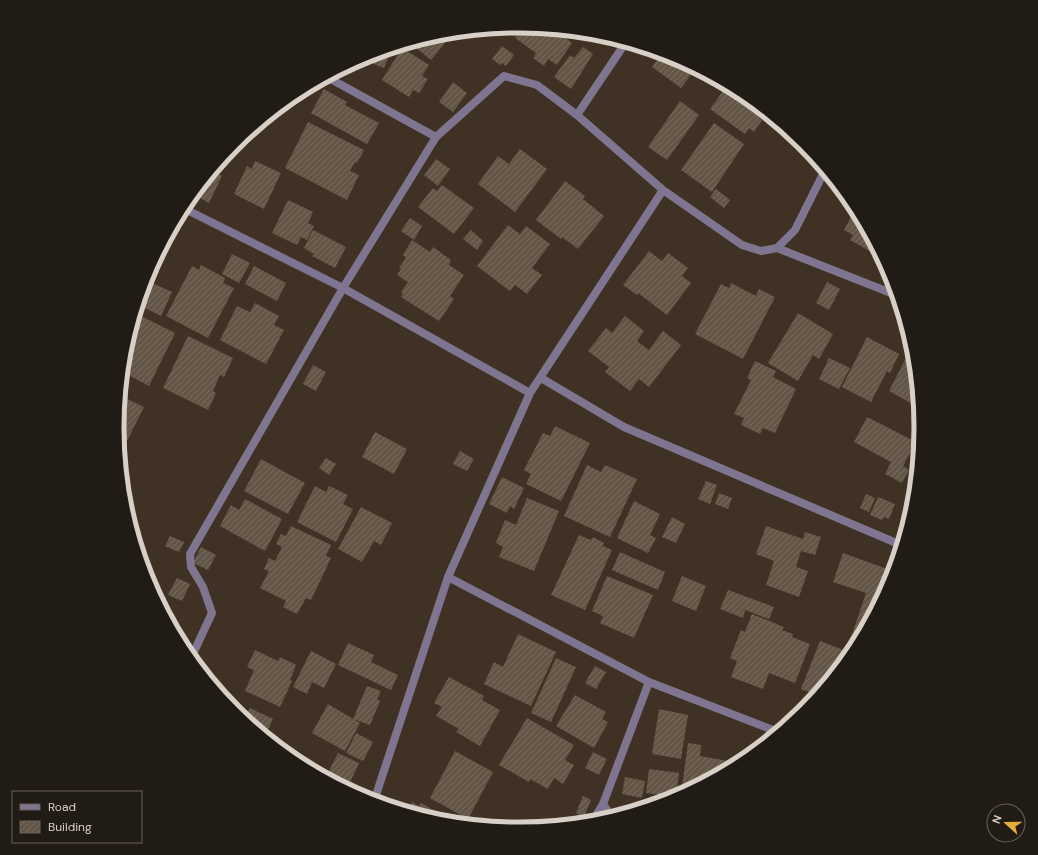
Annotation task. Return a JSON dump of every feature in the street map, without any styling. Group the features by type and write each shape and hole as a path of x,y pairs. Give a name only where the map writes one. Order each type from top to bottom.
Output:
{"street":[{"path":"577,116 623,47"},
{"path":"194,651 212,613 203,587 191,567 190,554 343,288 436,137 504,76 537,85 577,116 663,190 742,244 761,251 777,248 889,292"},
{"path":"333,80 436,137"},
{"path":"777,248 795,230 822,175"},
{"path":"376,795 448,578 530,393 663,190"},
{"path":"189,211 343,288 530,393"},
{"path":"541,378 624,427 896,543"},
{"path":"448,578 649,682 772,730"},
{"path":"596,814 602,804 649,682"},
{"path":"602,804 608,812"}],"building":[{"path":"518,33 565,36 564,37 572,43 557,65 548,59 544,66 533,58 536,53 515,38"},
{"path":"447,40 431,60 415,47"},
{"path":"502,46 514,55 506,66 502,63 500,65 492,59"},
{"path":"583,47 593,54 571,89 554,77 570,55 574,58"},
{"path":"405,50 429,65 422,76 428,79 419,93 413,90 409,97 382,80 400,52"},
{"path":"389,55 384,68 370,62"},
{"path":"658,59 692,73 681,88 652,67"},
{"path":"453,82 467,93 453,112 439,102"},
{"path":"324,89 347,102 345,105 379,123 367,144 311,113"},
{"path":"724,90 758,114 757,116 762,120 754,132 749,128 745,134 710,109"},
{"path":"680,101 699,115 667,160 648,147"},
{"path":"308,122 364,150 357,163 355,162 350,171 359,175 347,200 285,168"},
{"path":"714,123 744,144 712,192 681,170"},
{"path":"520,149 547,169 515,212 478,184 498,156 509,164"},
{"path":"436,159 450,169 438,186 424,175"},
{"path":"255,161 281,173 264,209 234,194 247,166 252,169"},
{"path":"217,173 222,176 209,203 199,197"},
{"path":"565,181 585,196 583,199 604,216 578,249 562,237 561,239 536,220"},
{"path":"442,185 474,208 454,234 418,207 433,188 437,191"},
{"path":"716,189 730,200 724,208 710,197"},
{"path":"288,200 313,212 308,223 314,226 307,240 301,237 297,245 272,233"},
{"path":"852,215 873,253 850,240 853,235 844,230"},
{"path":"410,218 422,226 414,240 401,231"},
{"path":"508,225 520,234 526,226 550,244 532,268 542,275 527,294 515,285 510,291 477,266"},
{"path":"313,230 346,247 335,268 312,256 314,254 304,248"},
{"path":"471,230 483,241 477,250 463,239"},
{"path":"412,240 430,252 433,247 451,260 449,265 464,275 450,296 454,299 439,321 401,297 403,294 401,292 408,282 397,275 401,269 399,268 406,258 403,255"},
{"path":"649,251 662,261 668,253 688,268 682,276 691,283 667,315 638,293 637,295 623,285"},
{"path":"232,254 250,263 239,283 222,274"},
{"path":"201,265 225,278 223,283 234,288 208,338 166,316 192,266 199,270"},
{"path":"254,266 286,283 277,301 245,284"},
{"path":"827,282 840,289 829,310 816,303"},
{"path":"152,283 172,292 161,316 143,307"},
{"path":"731,283 756,296 759,289 775,297 743,359 695,334 721,284 729,288"},
{"path":"255,303 279,316 274,325 284,330 266,364 220,340 237,306 250,312"},
{"path":"798,313 833,334 819,359 813,355 798,381 768,363"},
{"path":"141,316 175,333 149,386 128,375 132,351"},
{"path":"625,316 644,331 637,341 649,350 663,331 681,345 649,387 639,379 630,391 605,372 609,367 588,351 606,328 612,333"},
{"path":"188,336 233,358 224,377 220,375 213,391 216,393 208,410 163,388"},
{"path":"867,337 899,354 890,373 887,371 871,402 842,387"},
{"path":"907,356 913,404 889,391"},
{"path":"829,358 850,368 839,389 819,379"},
{"path":"755,361 776,371 773,377 796,389 775,433 763,428 760,434 741,425 744,418 734,414 751,380 747,378"},
{"path":"313,365 326,372 316,391 303,384"},
{"path":"125,398 144,407 126,443 125,442 124,428"},
{"path":"867,417 913,441 913,447 903,466 909,470 902,483 885,474 891,462 854,442"},
{"path":"555,426 590,443 561,501 526,484 531,474 524,470 543,433 550,436"},
{"path":"375,432 407,449 394,474 362,457"},
{"path":"460,451 474,459 467,471 453,464"},
{"path":"326,458 336,464 329,475 319,468"},
{"path":"261,459 305,483 288,514 244,491"},
{"path":"587,465 601,472 605,465 637,479 610,537 564,516"},
{"path":"502,477 524,488 514,509 510,506 507,513 489,504"},
{"path":"706,481 717,485 710,504 698,499"},
{"path":"315,486 326,492 329,486 348,495 343,504 353,509 336,542 297,522"},
{"path":"719,493 732,498 728,509 715,504"},
{"path":"866,494 875,498 869,512 860,508"},
{"path":"878,497 895,504 889,519 884,517 882,520 870,515"},
{"path":"527,498 559,511 534,571 499,557 503,547 496,543 505,520 516,525"},
{"path":"245,499 282,519 265,551 220,526 231,505 239,510"},
{"path":"634,501 660,514 650,535 656,538 648,553 617,538"},
{"path":"361,507 392,523 381,545 374,541 362,562 338,549"},
{"path":"672,517 685,524 676,543 662,537"},
{"path":"291,526 331,545 326,556 331,558 311,600 306,598 297,614 283,607 286,601 260,588 269,571 264,569 269,558 275,561 282,547 276,544 281,534 286,536"},
{"path":"766,526 803,539 805,532 821,537 815,555 801,551 796,567 808,571 799,597 766,585 774,561 756,554"},
{"path":"579,535 591,540 593,537 604,543 603,546 612,550 585,610 551,595"},
{"path":"170,536 184,542 179,552 165,546"},
{"path":"201,547 216,555 208,570 193,563"},
{"path":"620,552 665,572 658,590 612,570"},
{"path":"843,553 887,569 873,602 848,645 866,593 833,582"},
{"path":"607,576 653,595 634,638 600,623 603,616 592,611"},
{"path":"682,576 706,586 696,611 672,601"},
{"path":"177,578 190,584 182,601 168,595"},
{"path":"728,590 774,607 769,619 745,610 743,618 720,609"},
{"path":"752,614 784,627 782,630 793,634 792,637 810,644 795,683 769,673 763,689 731,677 737,661 730,658 741,630 745,632"},
{"path":"518,634 556,652 531,706 484,684 494,662 503,667"},
{"path":"820,641 845,650 811,693 801,689"},
{"path":"348,643 374,655 371,662 398,675 391,690 338,665"},
{"path":"255,650 278,661 280,657 296,665 290,680 292,681 280,707 245,691 254,670 247,667"},
{"path":"311,651 336,664 324,688 312,682 307,694 293,687"},
{"path":"556,658 576,667 551,722 531,713"},
{"path":"595,666 606,672 596,689 585,683"},
{"path":"449,677 484,696 482,700 500,710 480,746 456,732 459,729 436,716 442,707 434,703"},
{"path":"367,686 381,691 377,699 380,701 370,725 353,719"},
{"path":"575,695 606,712 602,719 608,722 594,748 556,726"},
{"path":"328,704 360,723 345,751 312,733"},
{"path":"250,708 273,719 267,731 259,724 247,713"},
{"path":"659,709 688,715 681,759 652,754"},
{"path":"527,718 574,745 565,760 574,765 563,784 554,778 548,789 530,779 529,782 499,765"},
{"path":"356,733 373,742 363,761 346,753"},
{"path":"688,743 701,745 700,756 729,761 716,769 682,786"},
{"path":"455,751 493,772 468,819 430,798"},
{"path":"593,752 607,759 599,775 585,768"},
{"path":"338,753 359,763 350,783 328,772"},
{"path":"649,769 679,773 677,789 662,795 646,793"},
{"path":"625,777 645,781 642,798 622,794"},
{"path":"583,796 591,800 584,816 576,813"},
{"path":"412,802 419,806 421,803 439,813 417,809 409,807"}]}
